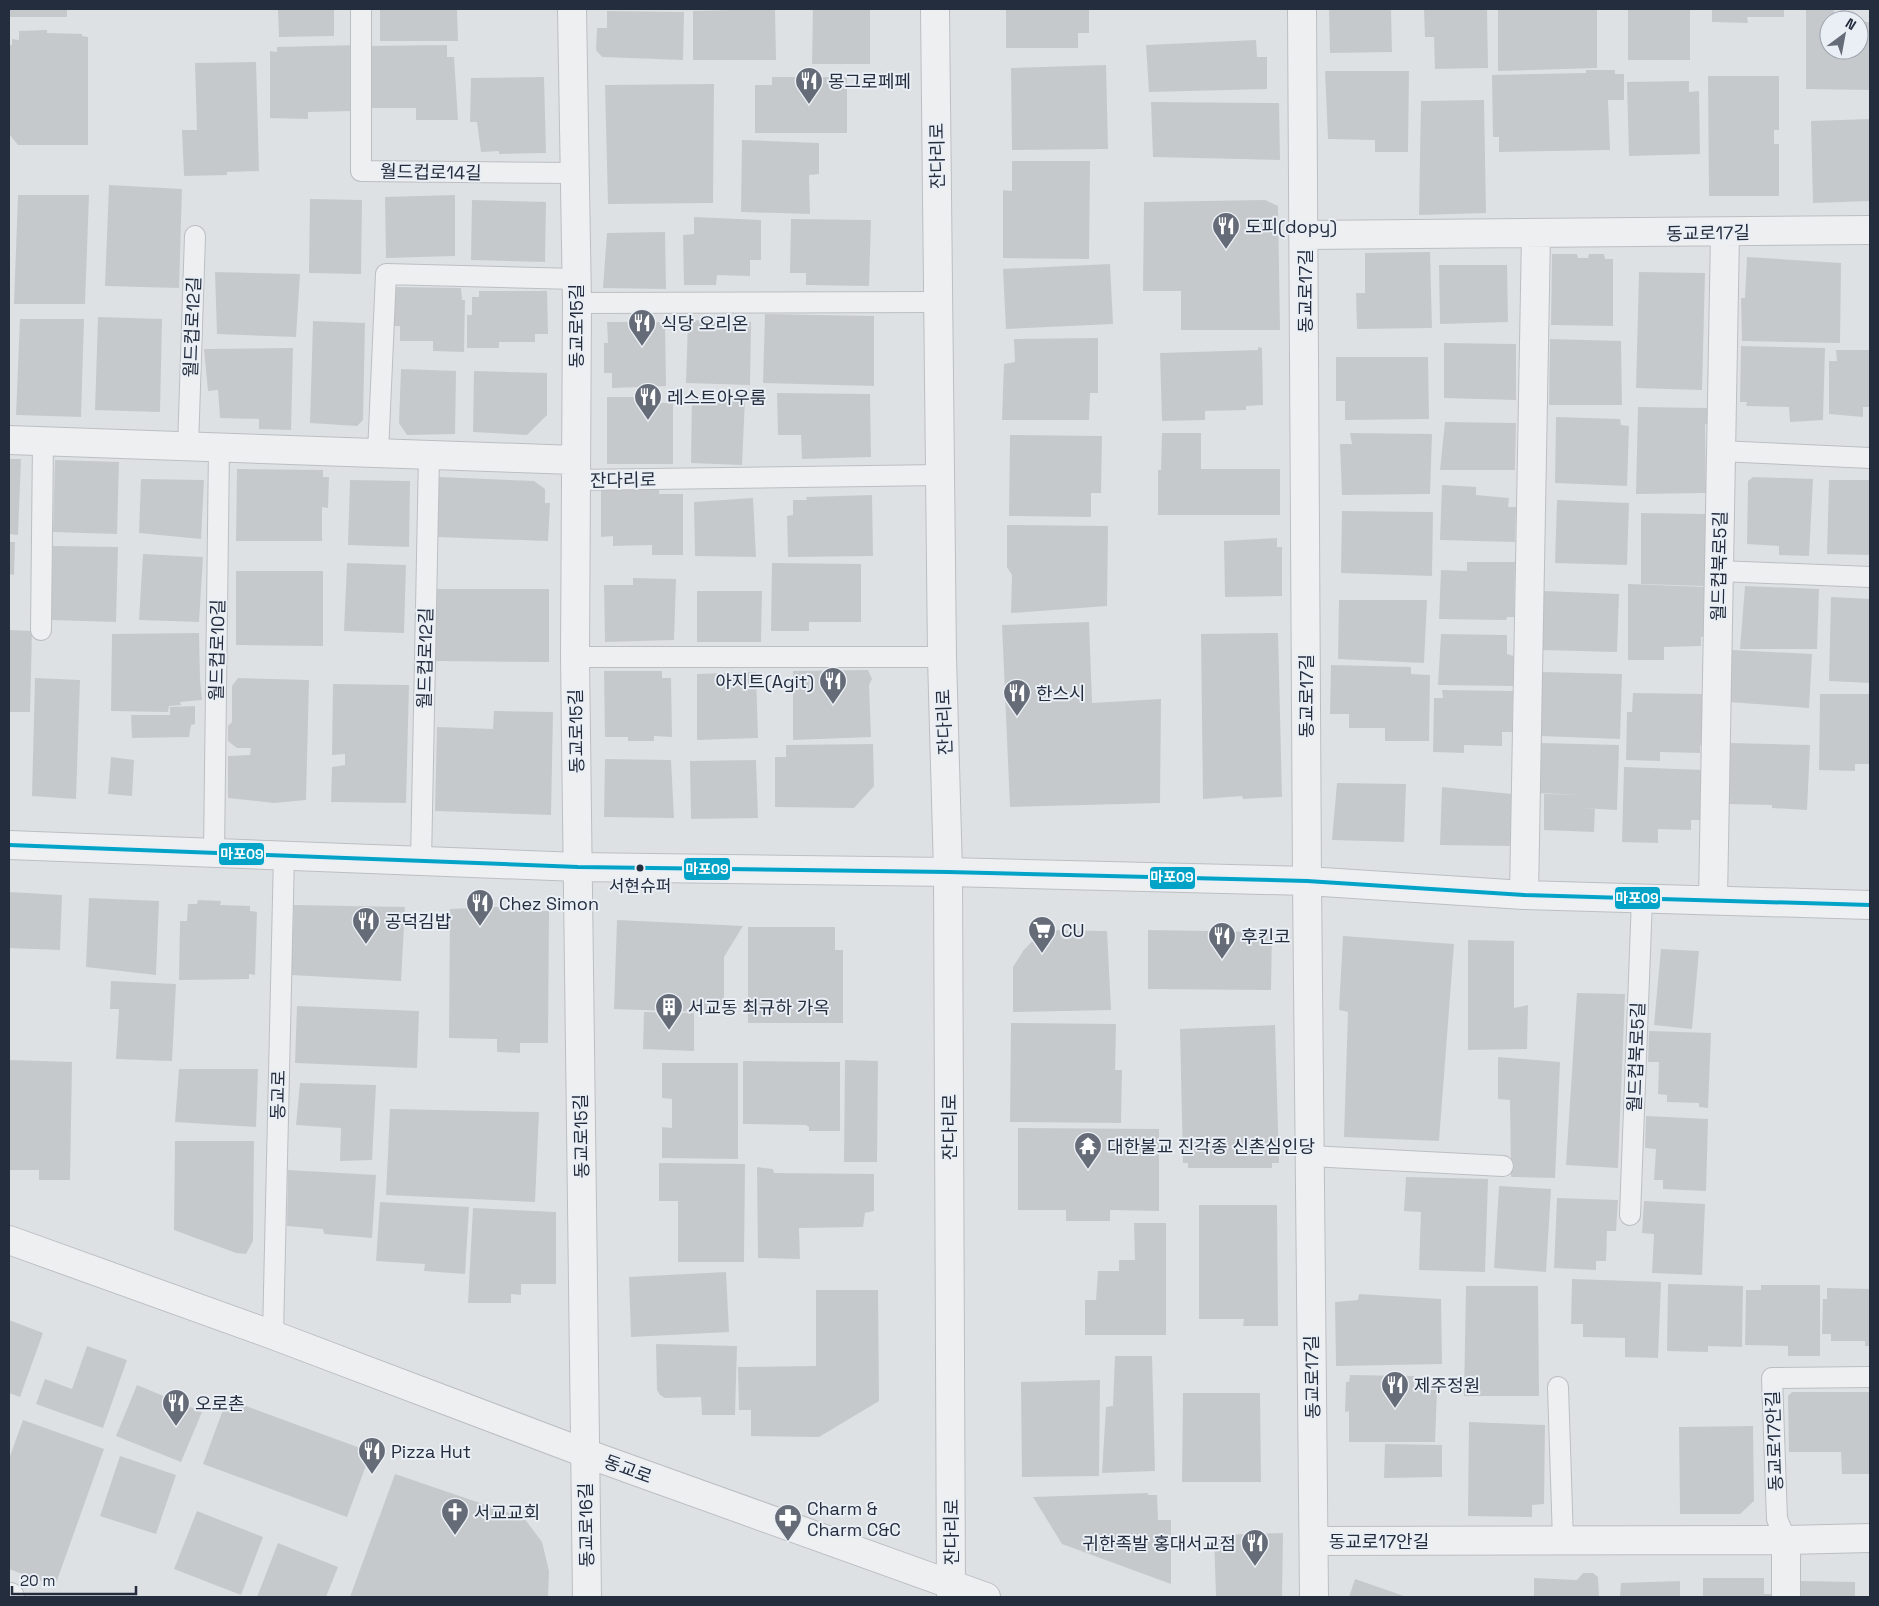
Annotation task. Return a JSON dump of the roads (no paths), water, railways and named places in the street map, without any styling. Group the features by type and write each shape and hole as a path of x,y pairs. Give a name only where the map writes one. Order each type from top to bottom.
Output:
{"street":[{"name":"동교로15길","path":"572,9 576,291 575,657 585,1453"},
{"name":"잔다리로","path":"935,9 942,475 942,658 948,872 951,1591"},
{"name":"동교로17길","path":"1302,9 1305,235 1307,881 1314,1597"},
{"name":"동교로17길","path":"1305,235 1725,233 1870,230"},
{"name":"월드컵북로5길","path":"1713,900 1725,233"},
{"path":"1524,895 1536,234"},
{"path":"9,440 429,455 575,470"},
{"path":"9,845 578,867 948,872 1307,881 1524,895 1870,905"},
{"name":"동교로","path":"9,1240 273,1335 951,1591 986,1597"},
{"name":"동교로16길","path":"585,1453 587,1597"},
{"name":"동교로17안길","path":"1314,1541 1786,1540 1870,1538"},
{"path":"1786,1540 1786,1597"}],"lane":[{"name":"월드컵로14길","path":"361,9 361,171 574,173"},
{"name":"월드컵로12길","path":"188,447 195,236"},
{"path":"378,453 386,274 576,291 940,302"},
{"path":"41,630 43,442"},
{"name":"월드컵로10길","path":"214,852 219,448"},
{"path":"1720,451 1870,458"},
{"name":"월드컵로12길","path":"421,862 429,455"},
{"name":"잔다리로","path":"575,470 942,475"},
{"path":"1719,571 1870,577"},
{"path":"575,657 942,658"},
{"name":"동교로","path":"273,1335 284,855"},
{"name":"월드컵북로5길","path":"1630,1215 1642,899"},
{"path":"1310,1156 1503,1166"},
{"name":"동교로17안길","path":"1786,1540 1777,1519 1772,1378 1870,1377"},
{"path":"1558,1387 1563,1540"}],"place":[{"name":"몽그로페페","path":"809,105"},
{"name":"도피(dopy)","path":"1226,250"},
{"name":"식당 오리온","path":"642,347"},
{"name":"레스트아우룸","path":"648,421"},
{"name":"아지트(Agit)","path":"833,705"},
{"name":"한스시","path":"1017,717"},
{"name":"서현슈퍼","path":"640,868"},
{"name":"Chez Simon","path":"480,927"},
{"name":"공덕김밥","path":"366,945"},
{"name":"CU","path":"1042,954"},
{"name":"후킨코","path":"1222,960"},
{"name":"서교동 최규하 가옥","path":"669,1031"},
{"name":"대한불교 진각종 신촌심인당","path":"1088,1170"},
{"name":"제주정원","path":"1395,1409"},
{"name":"오로촌","path":"176,1427"},
{"name":"Pizza Hut","path":"372,1475"},
{"name":"서교교회","path":"455,1536"},
{"name":"Charm & Charm C&C","path":"788,1542"},
{"name":"귀한족발 홍대서교점","path":"1255,1567"}]}
